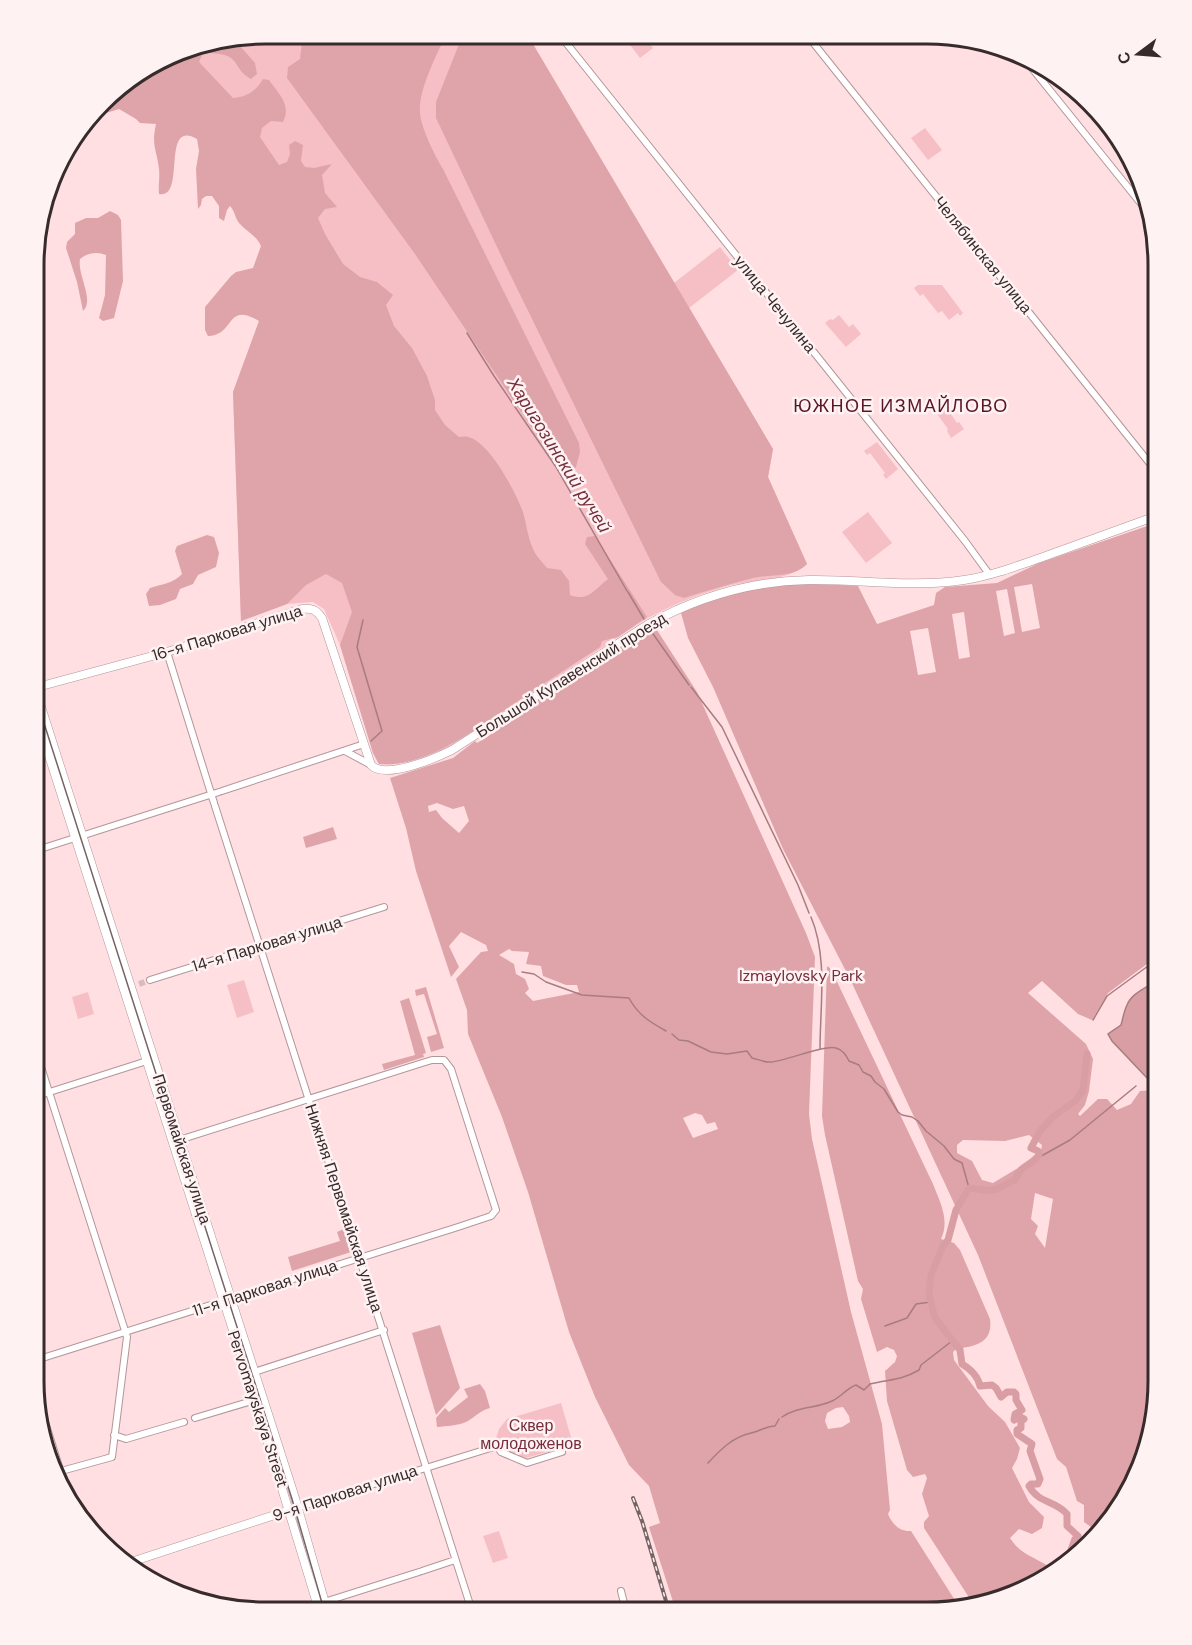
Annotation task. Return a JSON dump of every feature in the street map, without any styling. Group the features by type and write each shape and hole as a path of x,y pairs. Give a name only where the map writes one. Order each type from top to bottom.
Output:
{"main road":[{"name":"Большой Купавенский проезд","path":"371,765 378,770 394,769 437,758 647,625 684,606 736,588 810,580 895,584 964,580 989,574 1148,518"},
{"name":"16-я Парковая улица","path":"44,686 166,652 311,608 317,611 322,618 363,744"},
{"name":"Первомайская улица","path":"44,718 127,988 228,1300"},
{"name":"Первомайская улица","path":"44,737 79,836"},
{"path":"363,744 371,765"},
{"name":"Pervomayskaya Street","path":"228,1300 251,1373 255,1400 294,1509"},
{"path":"251,1373 294,1509 319,1602"},
{"name":"9-я Парковая улица","path":"137,1560 294,1509"}],"street":[{"name":"улица Чечулина","path":"567,44 989,574"},
{"name":"Челябинская улица","path":"814,44 1148,461"},
{"path":"1034,71 1139,202"},
{"name":"Нижняя Первомайская улица","path":"166,652 469,1602"},
{"path":"44,848 363,744"},
{"path":"345,751 371,765"},
{"name":"14-я Парковая улица","path":"150,980 384,907"},
{"path":"127,988 139,984"},
{"path":"44,1094 150,1060"},
{"name":"11-я Парковая улица","path":"44,1358 495,1213 496,1207 451,1069 444,1060 432,1060 309,1100"},
{"path":"44,1074 127,1337 112,1457 63,1470"},
{"path":"176,1141 309,1100"},
{"path":"251,1373 384,1330"},
{"path":"195,1418 255,1400"},
{"path":"114,1435 126,1439 184,1422"},
{"name":"9-я Парковая улица","path":"294,1509 497,1446 501,1452 527,1463 562,1452"},
{"path":"329,1602 455,1560"},
{"path":"621,1590 624,1602"}],"green space":[{"path":"302,44 442,44 422,94 420,113 423,126 432,150 579,443 580,452 576,467 570,471 562,469 554,461 415,254 287,78 288,67 300,59"},
{"path":"459,44 533,44 773,449 768,477 807,564 802,568 789,574 753,578 684,598 675,595 661,582 436,118 436,102"},
{"path":"533,44 674,283 720,247 738,270 689,308 773,449 768,477 807,564 790,574 728,586 666,609 646,619 446,749 410,761 379,764 373,753 340,645 324,609 313,602 287,604 241,621 233,392 293,218 206,83 103,114 130,89 167,66 193,55 236,45"},
{"path":"629,44 650,44 653,48 640,58"},
{"path":"239,45 255,63 257,74 251,79 243,73 234,60 225,55 203,53 199,62 233,98 251,93 263,79 269,80 283,100 286,110 283,122 271,121 262,128 260,137 279,165 287,162 290,154 289,145 295,141 303,145 301,161 305,167 314,168 332,164 322,175 325,193 337,207 325,209 318,218 325,234 343,264 360,277 377,282 393,295 386,305 394,326 412,348 427,376 435,400 435,410 445,425 459,437 467,437 485,448 501,469 520,504 536,555 547,568 561,570 569,581 570,595 586,596 608,579 585,544 587,537 595,536 647,617 618,637 602,641 600,647 450,744 415,760 397,764 379,764 373,753 340,645 352,612 342,583 326,574 306,585 287,604 241,621 233,392 259,321 241,315 235,317 217,334 208,336 205,330 205,307 231,276 236,272 253,268 261,246 257,239 238,222 230,206 224,221 219,218 219,206 212,196 202,199 198,209 196,169 199,151 197,139 186,136 179,140 172,185 167,192 159,194 159,169 154,143 156,124 140,123 119,109 103,114 130,89 167,66 193,55"},
{"path":"925,128 942,150 928,160 911,138"},
{"path":"110,211 118,215 121,220 123,281 114,318 103,321 99,318 105,295 106,255 92,253 80,259 87,294 83,311 66,248 67,242 75,234 75,223 86,218 98,218"},
{"path":"918,285 942,285 963,313 960,316 958,313 949,320 942,311 938,313 923,294 920,296 914,288"},
{"path":"839,315 849,327 853,324 861,334 846,347 825,323"},
{"path":"945,405 964,429 951,438 948,429 935,411"},
{"path":"877,442 898,469 886,479 883,475 885,473 870,453 867,455 864,451"},
{"path":"868,512 892,543 866,563 842,532"},
{"path":"1148,526 1148,963 1108,993 1092,1020 1078,1014 1042,981 1028,993 1086,1044 1093,1059 1089,1091 1085,1105 1078,1114 1080,1116 1098,1099 1107,1099 1117,1110 1131,1104 1140,1091 1148,1090 1147,1409 1132,1465 1119,1491 1092,1528 1084,1522 1084,1505 1077,1501 1066,1467 1057,1459 978,1255 851,981 783,849 713,687 688,638 681,613 731,595 767,587 801,584 858,586 877,624 934,605 936,593 945,587 997,583 1039,563","holes":["1032,584 1040,628 1022,632 1014,587","1007,589 1015,633 1004,636 996,591","964,612 970,657 959,659 952,614","928,628 936,672 918,675 910,631","1029,1135 1042,1145 1040,1155 993,1183 982,1180 972,1161 957,1153 957,1145 963,1140 1005,1141","1035,1193 1053,1199 1045,1248 1035,1234 1038,1226 1031,1219"]},
{"path":"207,535 214,537 219,553 216,567 198,575 193,584 180,589 176,599 149,606 146,594 150,588 171,582 182,574 175,551 177,546"},
{"name":"Izmaylovsky Park","path":"655,627 697,692 815,957 809,1114 812,1139 851,1312 882,1424 890,1510 888,1514 897,1527 911,1531 955,1600 673,1602 649,1527 660,1523 649,1486 629,1465 595,1397 569,1332 528,1192 502,1117 468,1034 467,1010 456,979 481,952 488,951 486,945 461,932 449,946 459,967 451,977 416,871 406,828 390,778 453,758 475,741 477,743 498,730 498,727 605,655 617,654 618,647","holes":["437,803 453,809 464,806 469,821 459,833 436,810 429,812 428,806","509,949 529,952 526,964 541,966 543,976 566,985 577,985 579,992 533,1001 525,993 529,989 525,979 516,974 514,964 499,955","695,1113 702,1115 707,1124 715,1122 718,1129 693,1138 683,1118","843,1407 850,1422 842,1427 828,1429 825,1421 827,1413"]},
{"path":"333,827 337,839 306,848 303,837"},
{"path":"827,966 831,969 933,1184 944,1218 944,1232 941,1239 954,1243 960,1250 990,1319 989,1333 982,1342 956,1349 953,1352 954,1360 988,1406 1005,1422 1020,1448 1012,1468 1029,1502 1044,1517 1042,1528 1032,1534 1019,1529 1010,1538 1025,1553 1048,1565 1012,1585 969,1597 924,1528 924,1522 929,1516 922,1494 927,1478 925,1474 913,1477 907,1470 887,1401 885,1371 895,1362 897,1356 894,1350 887,1347 877,1352 861,1299 863,1289 858,1281 822,1116"},
{"path":"244,980 254,1012 237,1018 227,985"},
{"path":"426,987 444,1048 431,1052 427,1037 437,1034 424,994 416,996 415,990"},
{"path":"88,992 94,1014 78,1019 72,997"},
{"path":"409,998 426,1053 423,1054 424,1057 384,1070 382,1064 415,1055 400,1001"},
{"path":"344,1229 351,1252 292,1271 288,1257 340,1241 337,1232"},
{"path":"440,1325 460,1388 436,1415 412,1333"},
{"path":"480,1384 485,1391 490,1408 464,1423 437,1427 436,1418 445,1408 449,1412 468,1397 464,1389"},
{"name":"Сквер молодоженов","path":"561,1403 573,1444 526,1458 504,1451 499,1446 496,1438 499,1429 507,1419"},
{"path":"499,1531 508,1558 493,1563 483,1536"}],"shaded area":[{"path":"1148,986 1148,1079 1108,1034 1121,1025 1129,1000"}],"waterway":[{"name":"Харигозинский ручей","path":"467,333 556,467 627,591"},
{"name":"Харигозинский ручей","path":"628,592 644,619"},
{"path":"363,620 357,647 382,731 371,741"},
{"name":"Харигозинский ручей","path":"651,631 689,685"},
{"name":"Харигозинский ручей","path":"691,687 722,727 798,885 809,913"},
{"name":"Харигозинский ручей","path":"811,917 820,949 822,999 820,1049"},
{"path":"1093,1020 1107,996 1148,966"},
{"path":"522,972 534,974 546,982 582,995 629,998 645,1018 666,1031"},
{"path":"672,1034 679,1040 688,1041 711,1052 727,1054 747,1051 752,1058 769,1062 824,1048 838,1049 849,1061 859,1065 863,1072 871,1076 884,1089 898,1112 918,1121 954,1159 962,1163 969,1188"},
{"path":"1072,1548 1078,1536 1067,1526 1067,1514 1037,1496 1029,1486 1038,1484 1040,1479 1030,1451 1032,1444 1017,1434 1017,1430 1021,1428 1021,1421 1024,1419 1020,1417 1014,1420 1015,1414 1022,1410 1016,1400 1016,1394 1007,1392 1001,1397 992,1385 980,1386 974,1374 962,1364 960,1350 935,1318 929,1294 931,1275 943,1246 948,1240 956,1210 969,1188 997,1189 1015,1180 1020,1171 1036,1159 1039,1155 1038,1151 1031,1148 1040,1131 1054,1116 1075,1101 1083,1090 1087,1054"},
{"path":"1036,1159 1070,1140 1136,1086"},
{"path":"885,1326 907,1318 916,1304 931,1302"},
{"path":"782,1417 794,1411 832,1401 856,1385 864,1390 870,1384 912,1374 952,1341"},
{"path":"708,1463 733,1441 775,1426 779,1419"}],"tunnel":[{"path":"139,984 150,980"}],"tram line":[{"path":"44,723 292,1499 322,1602"}],"railway":[{"path":"633,1498 666,1602"}],"district":[{"name":"ЮЖНОЕ ИЗМАЙЛОВО","path":"901,406"}]}
